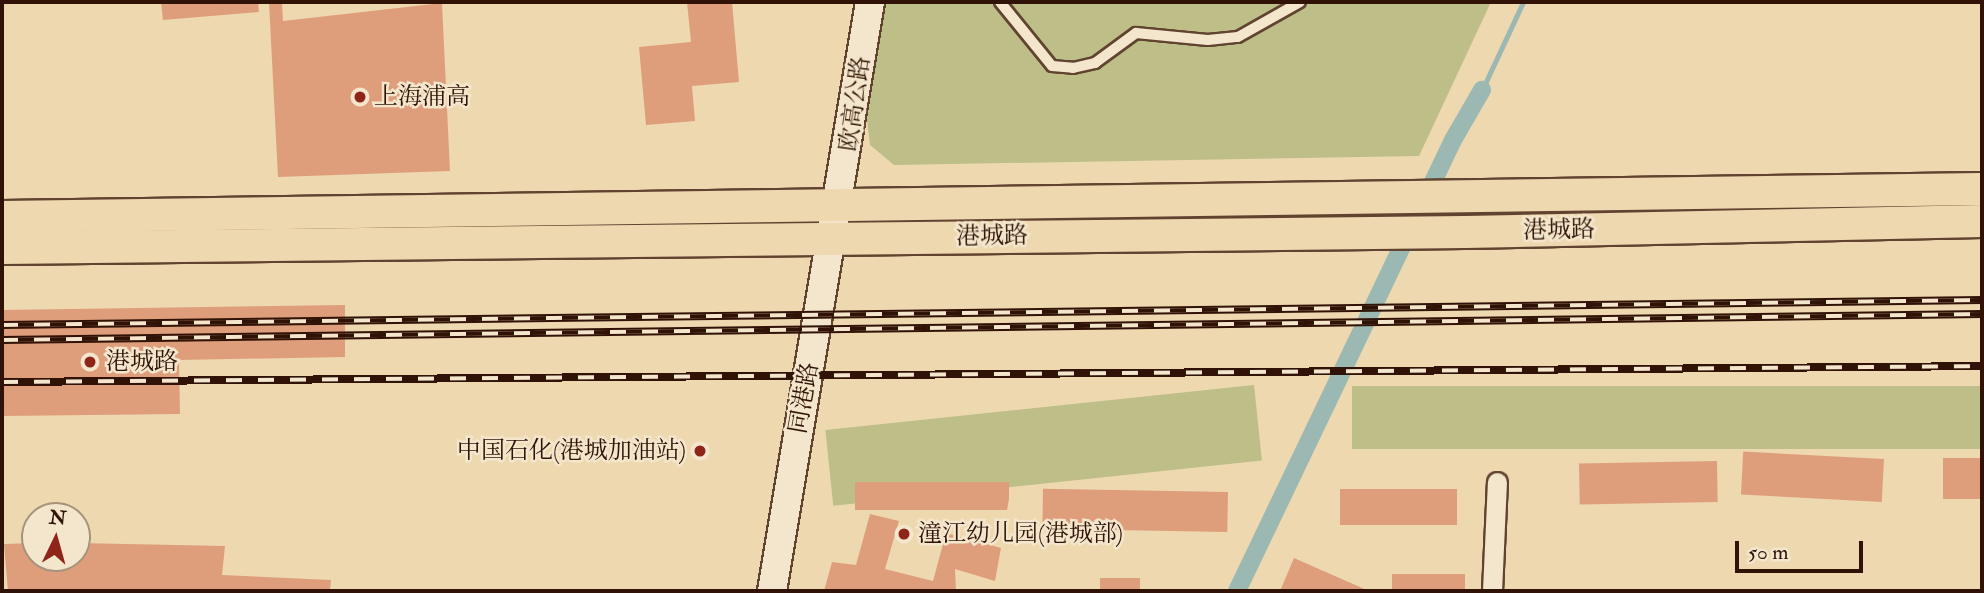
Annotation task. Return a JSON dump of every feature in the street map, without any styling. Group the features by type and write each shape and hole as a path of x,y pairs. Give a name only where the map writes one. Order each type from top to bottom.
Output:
{"main road":[{"name":"港城路","path":"2,217 1982,189"},
{"name":"港城路","path":"2,248 1465,232 1982,220"}],"street":[{"name":"欧高公路","path":"839,206 870,2"},
{"name":"同港路","path":"772,591 831,238 839,206"},
{"path":"1492,591 1497,482"}],"lane":[{"path":"1000,2 1052,66 1073,68 1096,62 1136,33 1208,40 1238,37 1300,2"}],"green space":[{"path":"885,2 1491,2 1419,156 894,165 870,145 867,120"},
{"path":"1254,385 1262,461 833,506 825,430"},
{"path":"1352,386 1982,386 1982,449 1352,449"}],"building":[{"path":"161,2 258,2 259,12 163,20"},
{"name":"上海浦高","path":"269,2 282,2 283,21 442,3 450,171 278,177"},
{"path":"687,2 732,2 739,82 692,86 695,121 646,125 639,47 691,42"},
{"name":"港城路","path":"345,305 345,357 179,360 180,414 2,416 2,310"},
{"path":"1743,452 1884,459 1882,502 1741,495"},
{"path":"1943,458 1982,458 1982,499 1943,499"},
{"path":"1717,461 1718,502 1580,504 1579,463"},
{"path":"855,482 1009,482 1009,499 1007,510 855,510"},
{"path":"1043,489 1228,492 1227,532 1042,529"},
{"path":"1340,489 1457,489 1457,525 1340,525"},
{"path":"870,514 899,521 885,569 933,581 946,533 1001,548 995,581 955,569 956,591 824,591 832,562 856,565"},
{"path":"21,543 21,572 91,572 91,543 225,546 222,575 331,580 330,591 8,591 4,544"},
{"path":"1294,558 1369,591 1280,591"},
{"path":"1392,574 1465,574 1465,591 1392,591"},
{"path":"1100,578 1140,578 1140,591 1100,591"}],"waterway":[{"path":"1482,90 1523,2"},
{"path":"1237,591 1453,140 1482,90"}],"railway":[{"path":"2,325 1982,300"},
{"path":"2,340 1982,314"},
{"path":"2,382 1982,366"}],"place":[{"name":"上海浦高","path":"360,97"},
{"name":"港城路","path":"90,362"},
{"name":"中国石化(港城加油站)","path":"700,451"},
{"name":"潼江幼儿园(港城部)","path":"904,534"}]}
